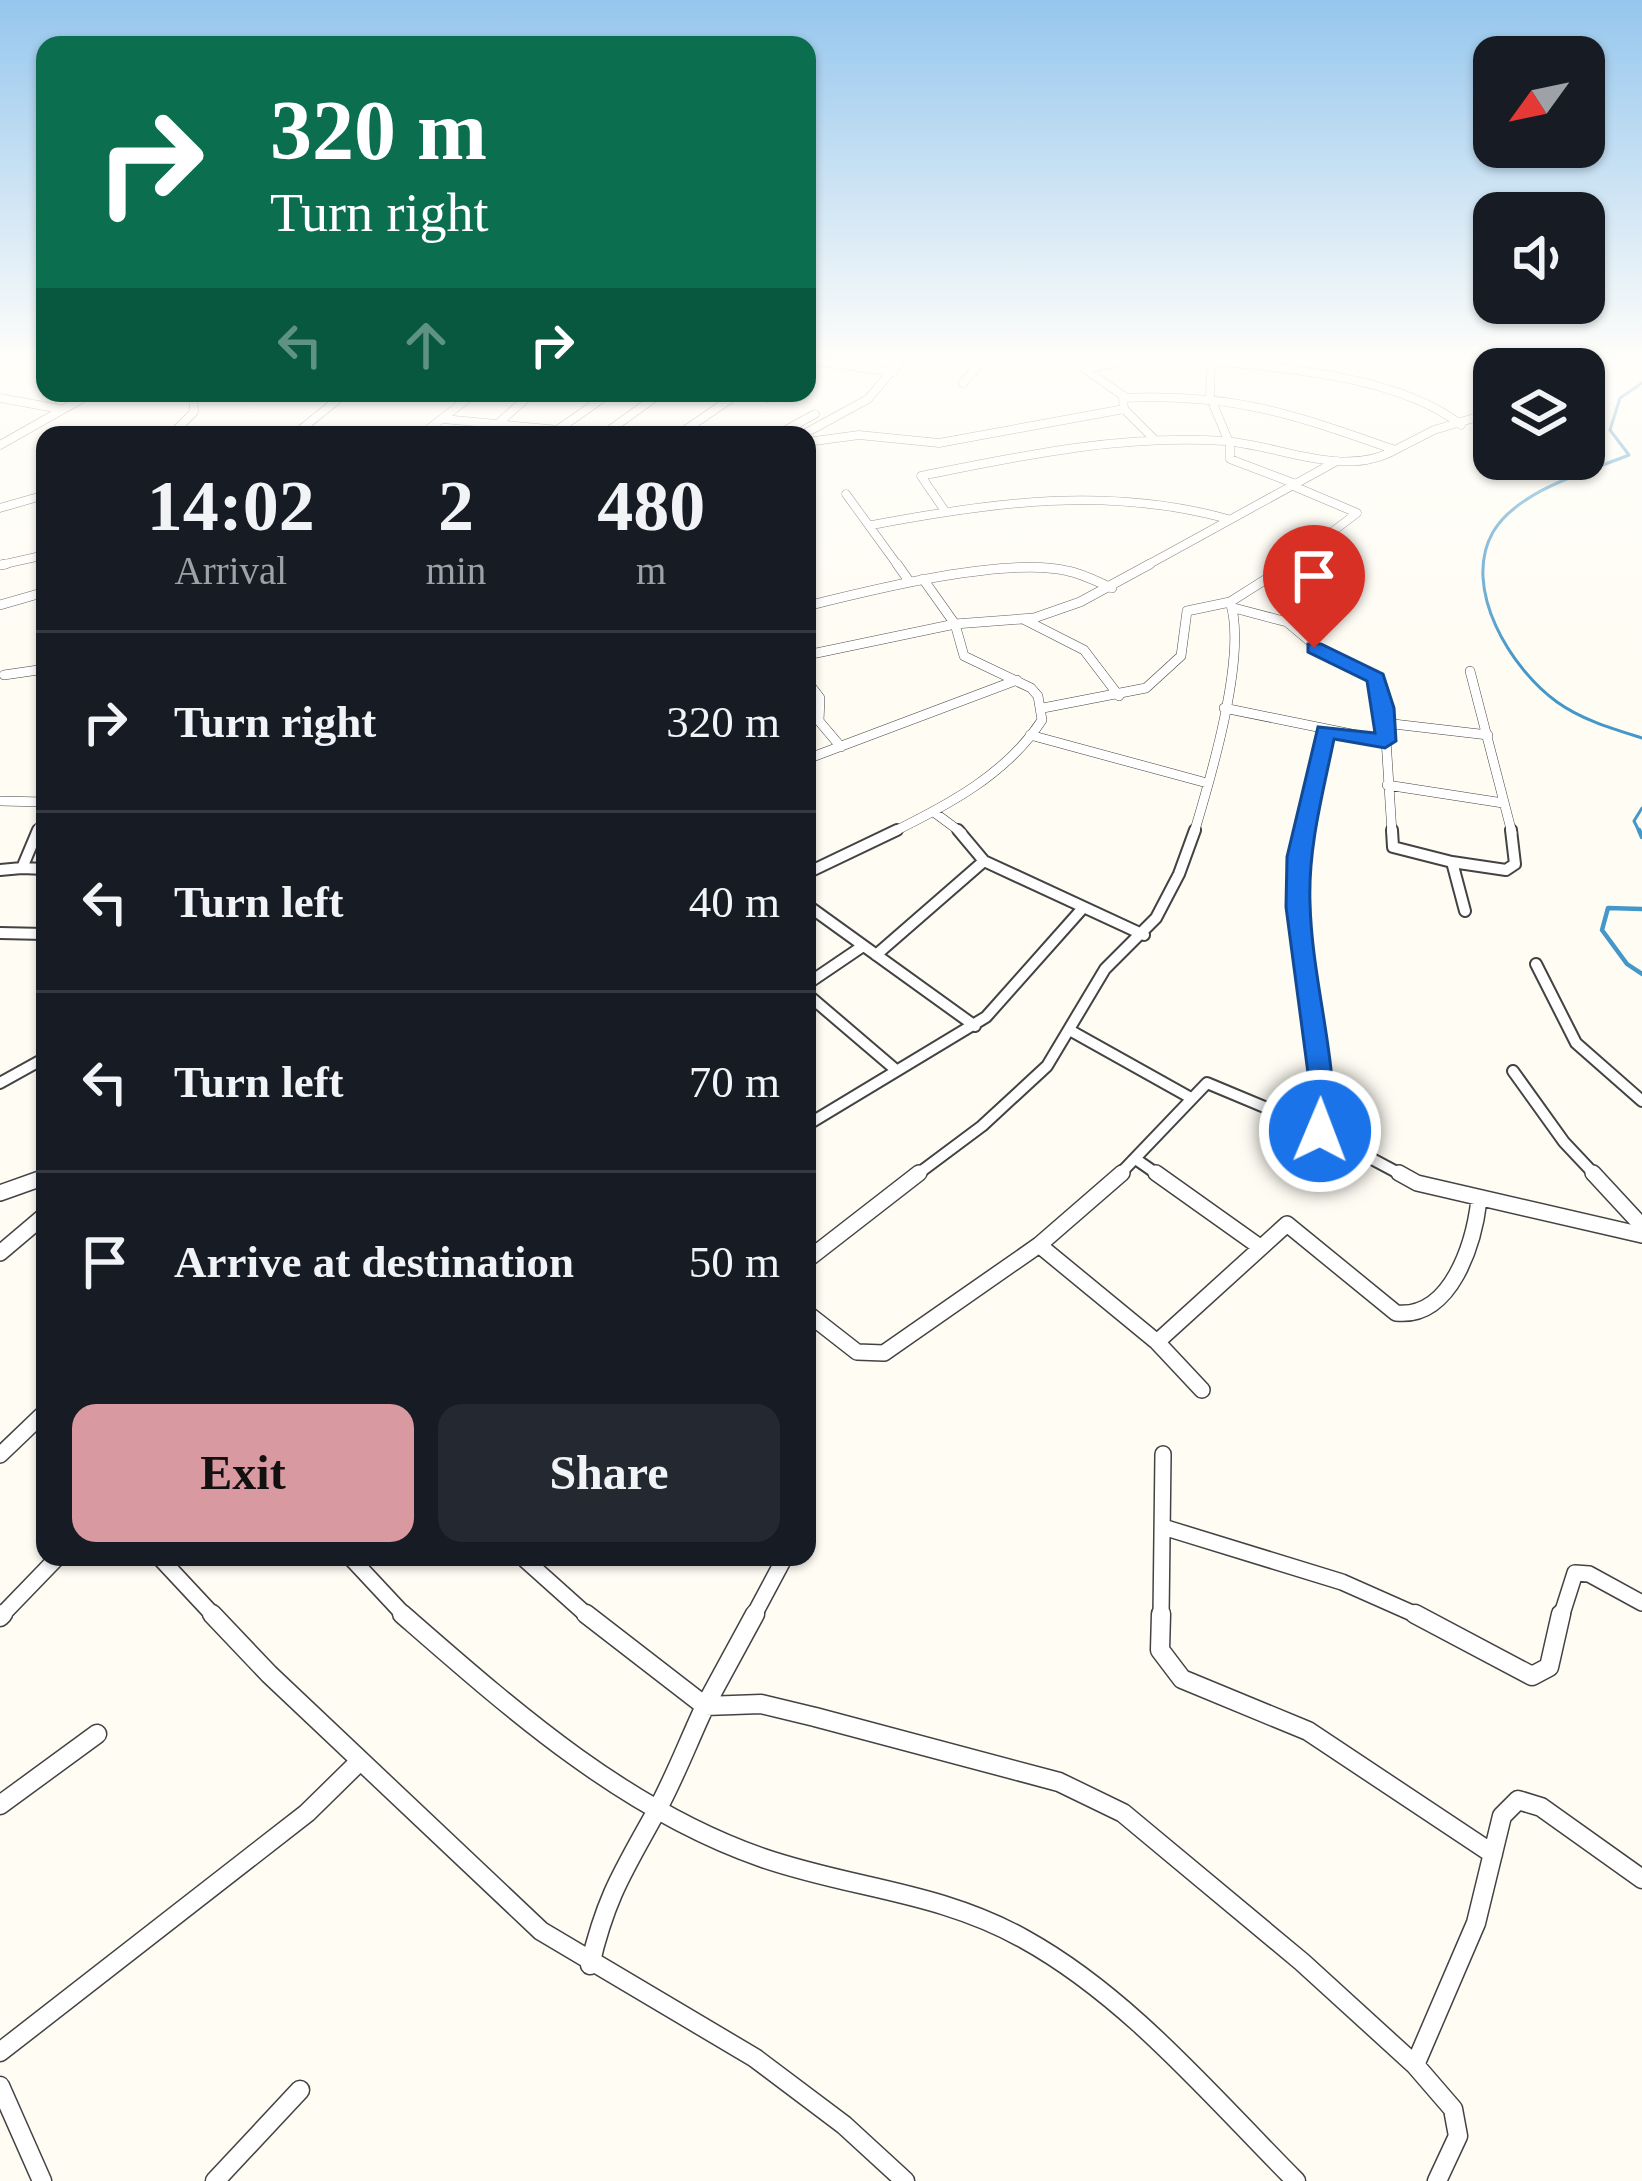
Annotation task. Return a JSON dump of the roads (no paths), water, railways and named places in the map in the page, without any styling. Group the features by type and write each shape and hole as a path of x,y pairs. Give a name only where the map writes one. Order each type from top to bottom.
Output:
{"street":[{"path":"945,511 921,476 1026,460"},
{"path":"1232,460 1357,513 1232,605"},
{"path":"1332,460 1374,464 1380,460"},
{"path":"816,653 955,624 1023,620 1112,588 1337,461"},
{"path":"846,494 909,581"},
{"path":"872,525 1027,500 1133,496 1180,503 1228,519"},
{"path":"0,508 36,498"},
{"path":"0,508 36,506"},
{"path":"0,565 36,557"},
{"path":"816,604 909,581 1051,568 1066,569 1112,588"},
{"path":"816,869 934,814 997,771 1030,735 1042,708 1038,697 1017,680 964,656 955,624 923,579"},
{"path":"0,605 36,595"},
{"path":"816,1253 1035,1079 1073,1032 1110,962 1144,935 1174,886 1207,783 1233,656 1232,605"},
{"path":"1042,708 1146,688 1181,656 1187,611 1232,605 1276,617 1331,659 1373,674 1380,685 1393,847 1452,862 1514,867 1512,833 1470,671"},
{"path":"1023,620 1084,650 1119,696"},
{"path":"4,675 36,670"},
{"path":"816,756 1017,680"},
{"path":"816,693 819,721 841,747"},
{"path":"816,699 820,698"},
{"path":"1224,708 1385,741"},
{"path":"1385,723 1488,735"},
{"path":"1320,1131 1322,1073 1298,907 1299,857 1325,732"},
{"path":"1030,735 1207,783"},
{"path":"1387,785 1503,803"},
{"path":"0,801 36,802"},
{"path":"934,814 975,844 984,861 1144,935"},
{"path":"22,868 36,835"},
{"path":"876,955 984,861"},
{"path":"1452,862 1466,911"},
{"path":"0,870 36,869"},
{"path":"816,1119 975,1025 1082,908"},
{"path":"816,911 975,1025"},
{"path":"0,932 36,934"},
{"path":"816,978 863,946"},
{"path":"1536,964 1557,1019 1579,1051 1642,1101"},
{"path":"816,1002 896,1070"},
{"path":"1073,1032 1191,1098"},
{"path":"0,1082 36,1063"},
{"path":"1513,1072 1564,1142 1642,1231"},
{"path":"816,1320 857,1352 873,1356 922,1328 1039,1245 1137,1160 1204,1084 1215,1084 1320,1131 1418,1183 1479,1200 1642,1231"},
{"path":"1137,1160 1260,1247"},
{"path":"0,1193 36,1180"},
{"path":"1157,1342 1281,1226 1293,1225 1396,1312 1406,1315 1444,1291 1465,1269 1475,1238 1479,1200"},
{"path":"0,1253 36,1223"},
{"path":"1039,1245 1157,1342 1202,1390"},
{"path":"0,1455 36,1421"},
{"path":"1163,1454 1160,1650 1175,1677 1244,1703 1352,1756 1493,1854"},
{"path":"1162,1527 1342,1582 1412,1612 1532,1676 1549,1666 1569,1581 1576,1574 1589,1574 1642,1603"},
{"path":"0,1617 49,1566"},
{"path":"167,1566 269,1674 541,1931 590,1965 732,2043 804,2092 905,2181"},
{"path":"358,1566 401,1612 562,1748 656,1812 724,1845 771,1861 918,1892 983,1917 1052,1955 1122,2011 1296,2181"},
{"path":"532,1566 602,1628 705,1706 761,1704 1059,1782 1123,1813 1415,2065 1457,2119 1458,2136 1437,2181"},
{"path":"590,1965 604,1906 780,1566"},
{"path":"0,1804 97,1734"},
{"path":"0,2052 307,1813 360,1761"},
{"path":"1415,2065 1476,1923 1502,1816 1518,1800 1528,1801 1642,1879"},
{"path":"0,2086 42,2181"},
{"path":"215,2181 300,2090"}],"waterway":[{"path":"1617,460 1555,484 1504,517 1485,554 1483,578 1496,626 1540,688 1577,714 1642,738"},
{"path":"1640,833 1634,821 1642,808"},
{"path":"1639,830 1642,837"},
{"path":"1642,909 1608,908 1602,930 1627,964 1642,974"}]}
